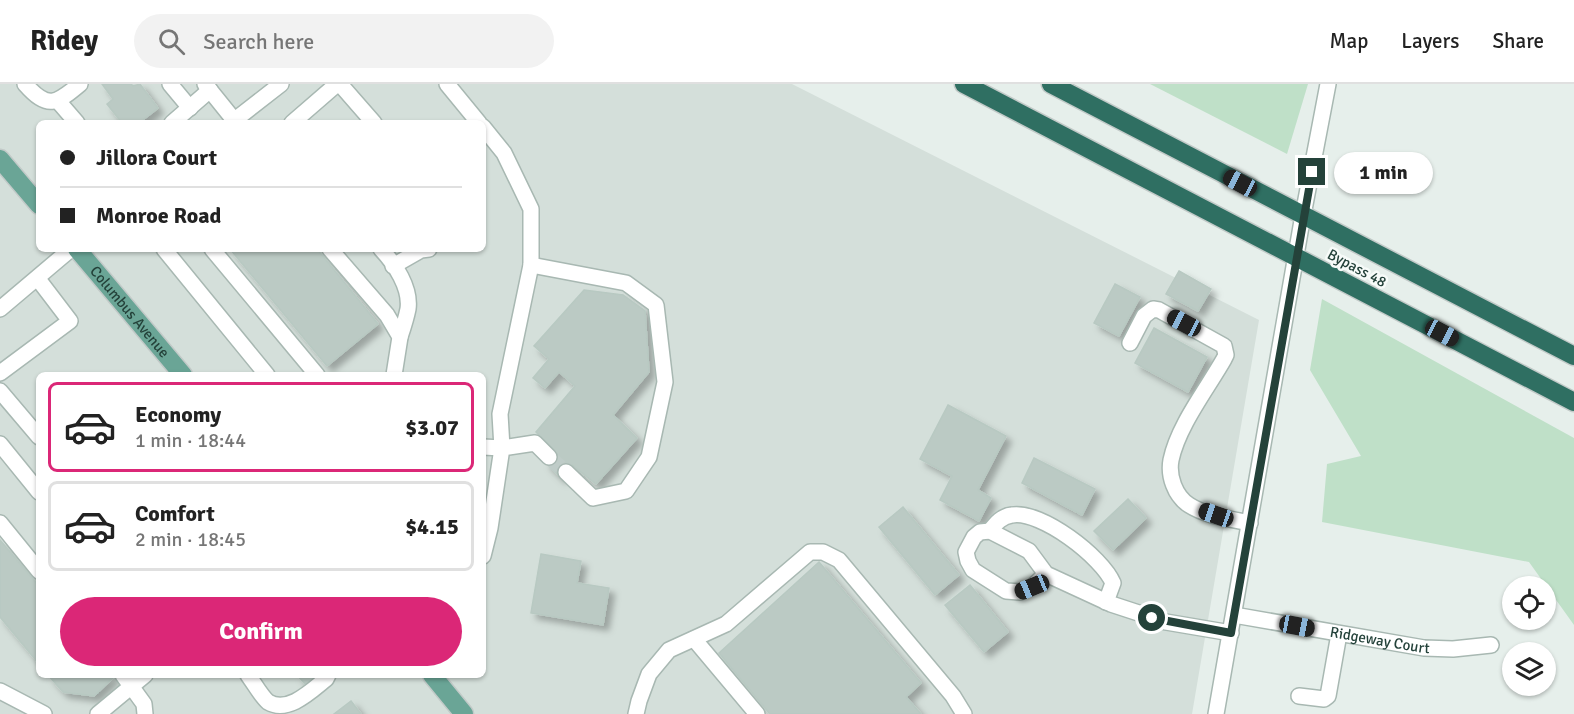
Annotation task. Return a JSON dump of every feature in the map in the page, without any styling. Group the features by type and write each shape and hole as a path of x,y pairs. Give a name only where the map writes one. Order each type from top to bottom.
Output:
{"highway":[{"name":"Bypass 48","path":"964,84 1574,402"},
{"name":"Bypass 48","path":"1051,84 1574,356"}],"main road":[{"path":"0,159 36,201"},
{"name":"Columbus Avenue","path":"80,252 180,372"},
{"path":"440,679 464,714"}],"street":[{"path":"26,84 40,100 52,102 58,101 80,84"},
{"path":"170,84 190,108"},
{"path":"236,120 281,84"},
{"path":"296,120 339,84 371,120"},
{"path":"447,84 477,120"},
{"path":"1216,714 1303,216 1329,84"},
{"path":"176,120 190,108 207,87 232,120"},
{"path":"58,101 74,120"},
{"path":"486,132 504,153 531,209 531,265 500,414 502,448 486,544"},
{"path":"0,309 68,252"},
{"path":"166,252 265,372"},
{"path":"214,252 314,372"},
{"path":"333,252 387,315 400,338"},
{"path":"383,252 406,288 408,308 394,372"},
{"path":"393,266 418,252"},
{"path":"531,265 626,283 656,305 665,382 649,458 626,491 593,498 566,471"},
{"path":"0,373 70,321 38,279"},
{"path":"1130,343 1144,316 1153,309 1159,310 1224,346 1226,354 1224,359 1184,426 1171,459 1170,471 1176,488 1187,504 1216,515 1250,523"},
{"path":"0,391 36,433"},
{"path":"486,447 502,448 535,443 549,457"},
{"path":"0,444 36,488"},
{"path":"990,531 998,521 1012,514 1040,522 1075,540 1110,575 1113,583 1106,602"},
{"path":"0,523 36,567"},
{"path":"1046,574 1032,587 1020,592 1006,591 973,570 966,552 974,537 980,532 990,531 1029,551 1046,574 1106,602 1166,622 1231,633"},
{"path":"636,714 649,674 669,650 726,624 810,552 823,552 839,560 953,696 964,714"},
{"name":"Ridgeway Court","path":"1234,615 1424,648 1453,650 1491,645"},
{"path":"1299,696 1323,699 1328,696 1339,634"},
{"path":"693,639 757,714"},
{"path":"250,678 268,702 279,706 291,706 327,678"},
{"path":"98,714 128,680 144,704 145,714"},
{"path":"0,691 44,714"}],"shaded area":[{"path":"0,84 792,84 1259,320 1192,714 0,714"}],"green space":[{"path":"1150,84 1308,84 1287,154"},
{"path":"1322,299 1574,438 1574,625 1556,600 1556,576 1539,576 1529,562 1322,522 1327,464 1361,456 1310,370"}],"building":[{"path":"102,84 131,84 133,86 140,84 158,108 144,120 120,120 107,104 113,99"},
{"path":"232,252 319,252 378,324 327,366"},
{"path":"1179,271 1211,289 1198,311 1166,294"},
{"path":"1115,284 1140,297 1119,336 1094,323"},
{"path":"584,290 623,295 645,311 649,372 613,415 637,438 596,484 572,465 561,478 545,462 555,451 536,432 575,386 559,372 545,388 533,378 549,359 534,346"},
{"path":"1154,328 1207,357 1188,392 1135,363"},
{"path":"948,405 1006,436 978,490 991,498 979,521 940,500 952,476 920,459"},
{"path":"1034,458 1095,489 1082,515 1022,483"},
{"path":"1128,499 1146,518 1113,550 1094,531"},
{"path":"903,507 959,575 935,595 879,527"},
{"path":"0,540 36,582 36,660 0,617"},
{"path":"541,554 581,561 577,583 609,588 603,625 531,613"},
{"path":"819,562 921,683 906,697 921,714 770,714 719,653"},
{"path":"970,585 1008,632 984,652 945,605"},
{"path":"51,678 113,678 94,696 63,692"},
{"path":"300,678 316,678 307,686"},
{"path":"351,701 361,714 334,714"}],"tunnel":[{"path":"549,457 566,472"}],"route":[{"path":"1152,618 1231,633 1312,172"}]}
